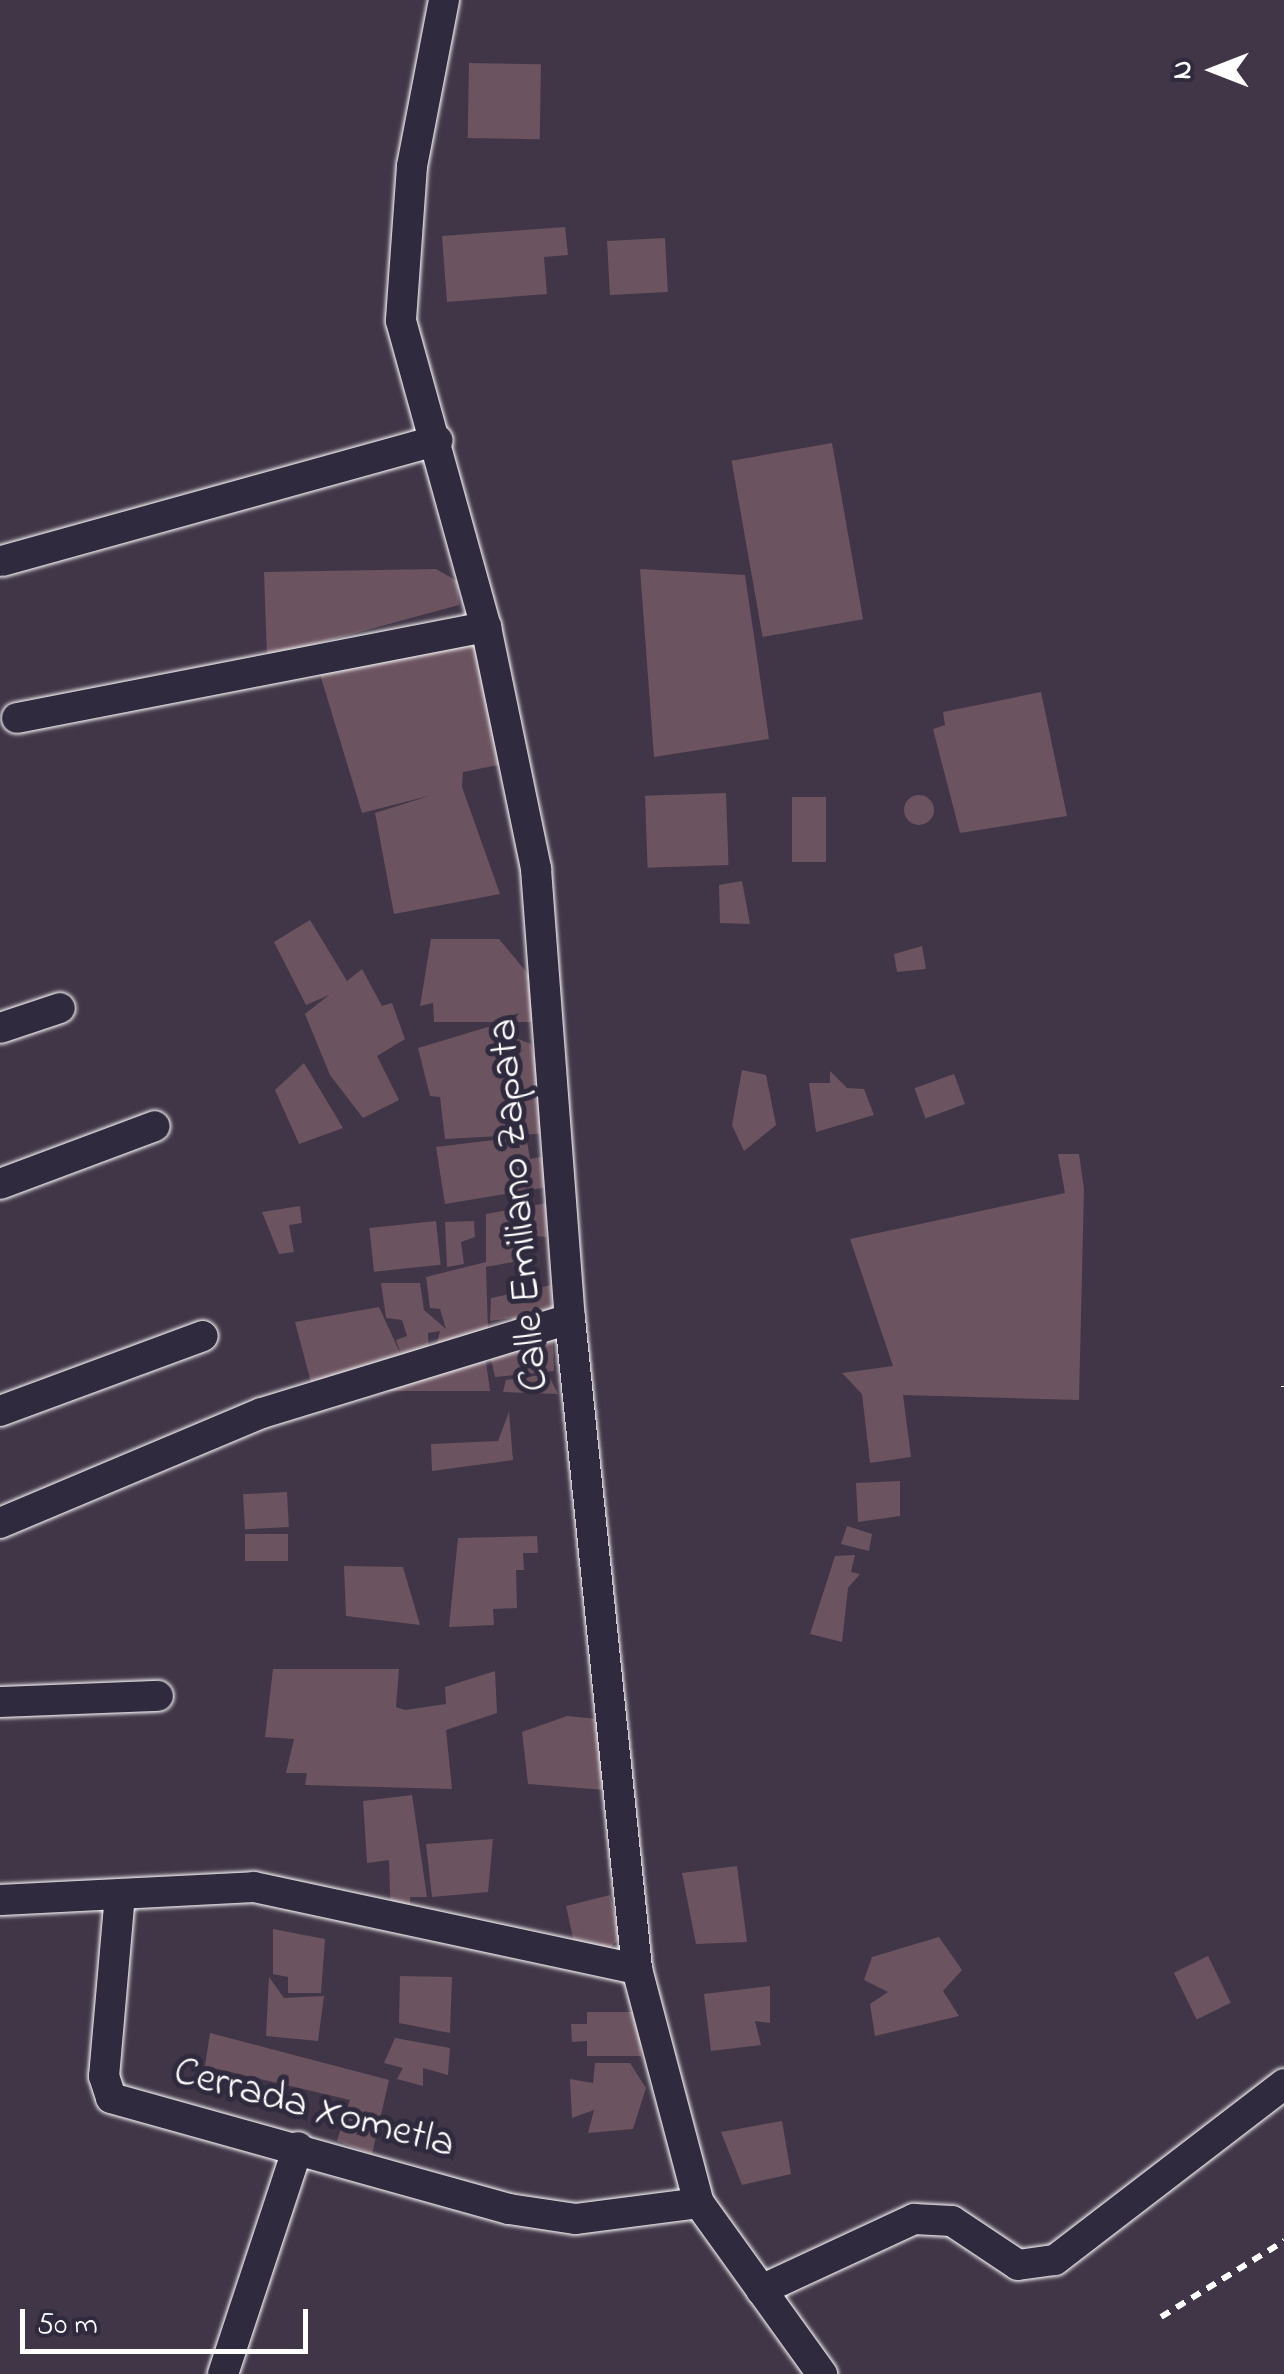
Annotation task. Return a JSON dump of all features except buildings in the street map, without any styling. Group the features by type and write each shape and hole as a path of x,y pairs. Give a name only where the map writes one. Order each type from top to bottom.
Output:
{"street":[{"name":"Calle Emiliano Zapata","path":"444,0 412,166 401,321 438,440 486,627 536,869 570,1320 637,1970 699,2203 822,2374"},
{"path":"2,561 438,440"},
{"path":"17,718 486,627"},
{"path":"0,1028 60,1008"},
{"path":"0,1184 155,1126"},
{"path":"0,1523 262,1414 570,1320"},
{"path":"0,1411 203,1336"},
{"path":"0,1702 158,1696"},
{"path":"0,1900 254,1887 427,1917 637,1970"},
{"name":"Cerrada Xometla","path":"120,1894 104,2076 111,2098 298,2146 509,2209 576,2219 699,2203"},
{"path":"761,2290 914,2219 952,2221 1018,2265 1054,2260 1284,2084"},
{"path":"223,2374 298,2146"}],"path":[{"path":"1160,2316 1284,2241"}]}
